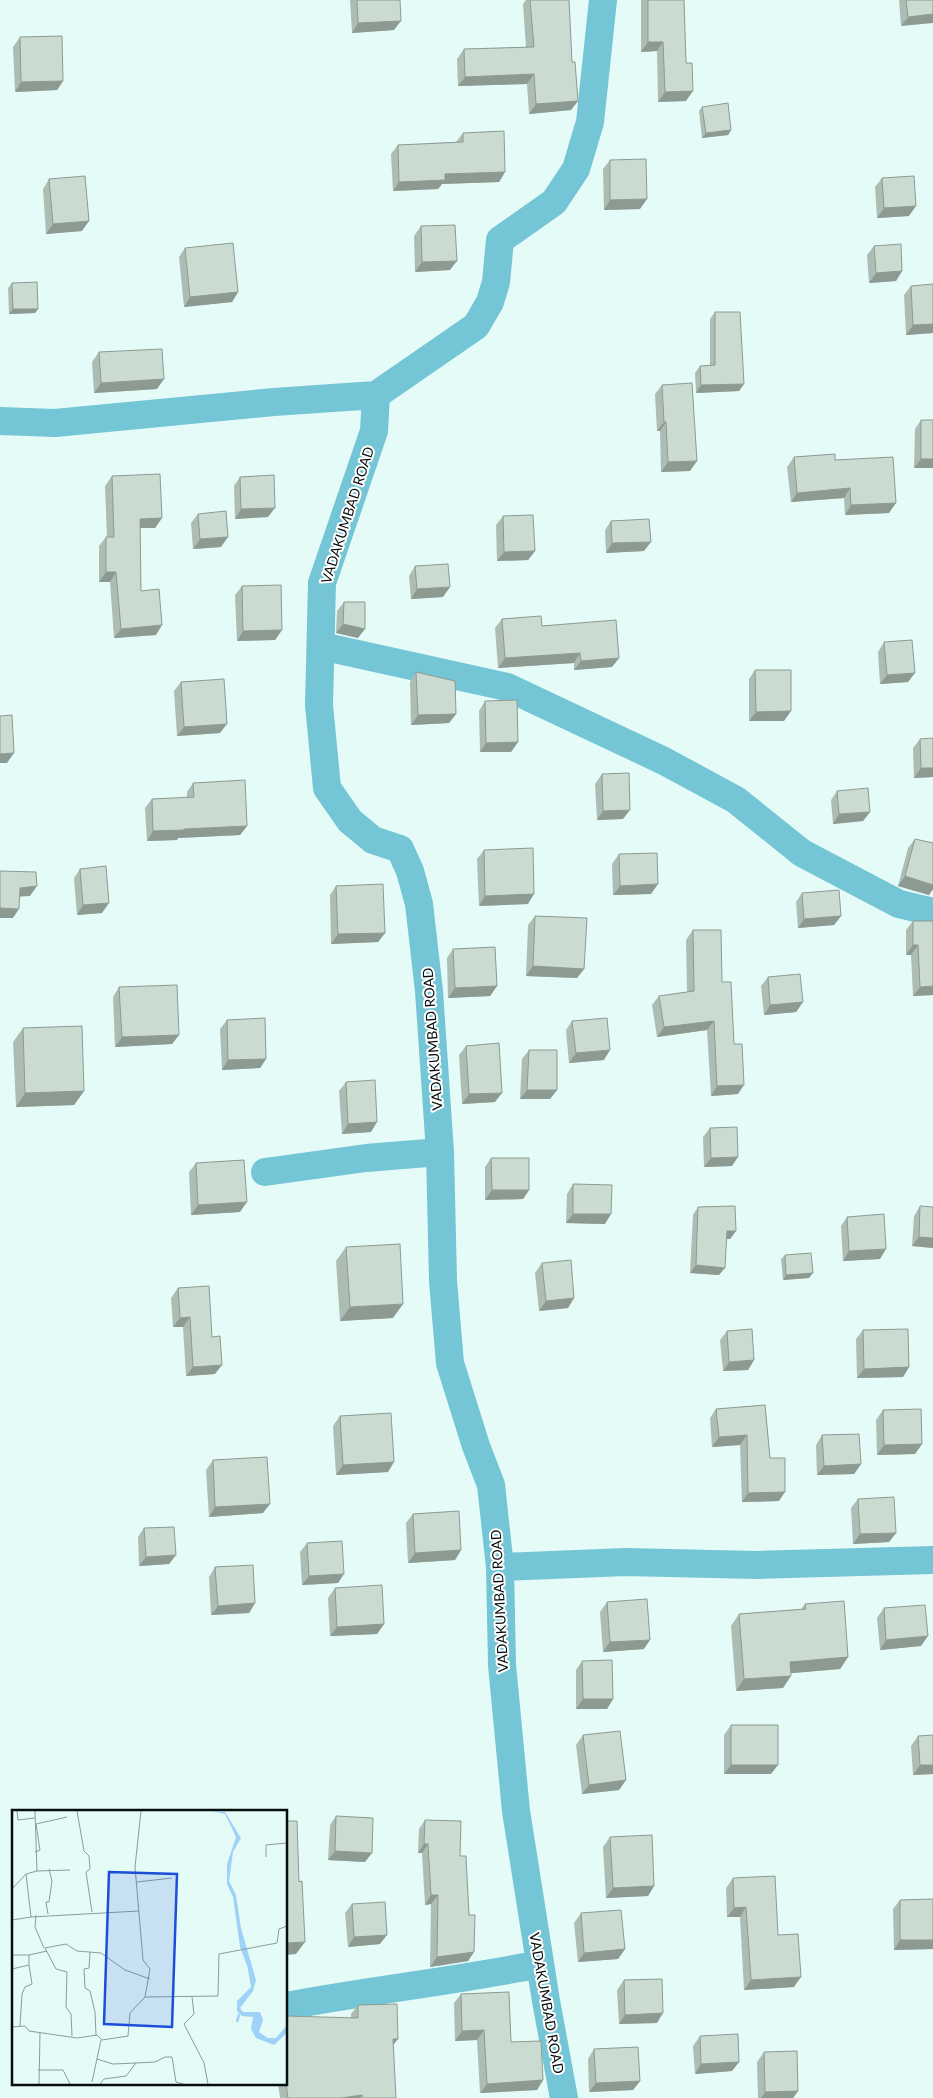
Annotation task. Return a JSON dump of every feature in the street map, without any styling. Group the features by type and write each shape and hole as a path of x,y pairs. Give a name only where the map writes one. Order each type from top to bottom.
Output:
{"street":[{"path":"0,421 55,423 274,402 376,395 476,326 490,302 496,282 500,240 554,202 576,169 590,122 603,0"},
{"name":"VADAKUMBAD ROAD","path":"376,395 374,431 322,583 318,705 327,788 350,821 365,834 373,840 400,849 410,871 419,904 429,991 440,1152 443,1281 450,1363 476,1446 491,1485 500,1567 502,1665 516,1811 540,1964 564,2098"},
{"path":"321,646 507,688 664,761 736,800 802,853 811,858 899,904 933,912"},
{"path":"265,1172 366,1158 440,1152"},
{"path":"500,1567 626,1562 756,1565 933,1560"},
{"path":"288,2006 343,1995 475,1977 540,1964"}],"building":[{"path":"357,0 400,0 401,21 358,23"},
{"path":"530,0 569,0 572,62 575,62 578,101 536,104 534,74 465,77 464,49 534,47"},
{"path":"648,0 684,0 686,63 692,63 693,91 665,92 663,42 648,42"},
{"path":"906,0 933,0 933,14 908,17"},
{"path":"62,36 63,81 21,82 20,37"},
{"path":"728,103 731,130 706,133 702,107"},
{"path":"504,131 505,172 445,174 445,180 399,182 398,145 463,142 463,133"},
{"path":"646,159 647,199 610,200 610,160"},
{"path":"85,176 89,221 53,224 49,179"},
{"path":"914,176 916,206 884,208 882,178"},
{"path":"455,225 457,261 422,262 421,226"},
{"path":"233,243 238,292 190,297 185,248"},
{"path":"901,244 902,271 876,273 874,246"},
{"path":"37,282 38,309 13,309 12,283"},
{"path":"933,284 933,324 913,325 911,286"},
{"path":"715,312 740,312 744,384 701,385 700,366 715,365"},
{"path":"162,349 164,379 101,383 99,352"},
{"path":"692,383 697,461 668,462 662,385"},
{"path":"921,420 933,420 933,459 921,459"},
{"path":"835,454 835,460 893,457 896,503 851,505 850,488 797,493 794,457"},
{"path":"160,474 162,518 140,519 141,591 159,589 162,625 121,629 116,572 106,572 106,537 114,537 112,476"},
{"path":"274,475 275,508 241,509 240,477"},
{"path":"226,511 228,537 200,539 198,514"},
{"path":"533,515 535,551 504,552 503,516"},
{"path":"649,519 651,542 612,543 611,521"},
{"path":"448,564 450,587 417,589 415,566"},
{"path":"281,585 282,630 243,631 242,586"},
{"path":"344,602 365,602 365,629 343,624"},
{"path":"541,616 542,626 616,620 619,658 581,661 580,653 505,658 502,619"},
{"path":"912,640 915,673 887,675 884,642"},
{"path":"755,670 791,670 791,711 756,712"},
{"path":"416,672 455,681 456,714 418,715"},
{"path":"224,679 227,724 184,727 181,682"},
{"path":"517,700 518,742 486,743 485,701"},
{"path":"12,715 14,753 0,754 0,716"},
{"path":"933,738 933,768 921,768 920,739"},
{"path":"629,773 630,810 603,811 602,774"},
{"path":"245,780 247,826 153,831 152,799 194,797 193,783"},
{"path":"868,788 870,812 839,814 837,791"},
{"path":"915,839 933,843 933,885 905,876"},
{"path":"533,848 534,894 485,896 484,850"},
{"path":"657,853 658,884 620,886 619,854"},
{"path":"106,866 109,903 83,905 80,869"},
{"path":"0,871 36,872 37,886 20,888 19,909 0,908"},
{"path":"383,884 385,933 338,934 336,886"},
{"path":"839,890 841,916 804,919 802,893"},
{"path":"535,916 587,918 584,969 533,966"},
{"path":"913,921 933,921 933,986 920,987 918,945 913,945"},
{"path":"693,930 721,930 722,982 731,982 734,1044 742,1044 744,1085 717,1086 714,1021 664,1027 659,996 694,991"},
{"path":"495,947 497,986 455,988 453,949"},
{"path":"800,974 803,1002 770,1005 768,977"},
{"path":"177,985 179,1035 122,1037 119,987"},
{"path":"265,1018 266,1059 228,1060 227,1020"},
{"path":"607,1018 610,1050 576,1053 572,1021"},
{"path":"82,1026 84,1091 25,1093 23,1028"},
{"path":"499,1043 502,1093 469,1094 466,1046"},
{"path":"529,1050 557,1050 557,1090 527,1090"},
{"path":"375,1080 377,1122 348,1124 346,1082"},
{"path":"737,1127 738,1157 711,1158 710,1128"},
{"path":"491,1158 529,1158 529,1190 492,1190"},
{"path":"244,1160 247,1202 198,1205 196,1163"},
{"path":"573,1184 612,1185 611,1214 573,1214"},
{"path":"735,1206 736,1231 727,1231 725,1268 696,1265 698,1207"},
{"path":"920,1206 933,1207 933,1238 919,1237"},
{"path":"884,1214 886,1249 849,1251 847,1217"},
{"path":"400,1244 403,1304 350,1307 346,1247"},
{"path":"811,1253 813,1273 786,1275 785,1255"},
{"path":"571,1260 574,1298 546,1301 542,1263"},
{"path":"209,1286 212,1337 220,1336 222,1365 193,1367 190,1317 180,1318 178,1288"},
{"path":"752,1329 754,1360 729,1362 727,1331"},
{"path":"908,1329 909,1367 864,1369 863,1330"},
{"path":"765,1405 770,1458 785,1458 785,1492 748,1493 747,1435 719,1437 716,1409"},
{"path":"921,1409 922,1444 884,1445 883,1410"},
{"path":"391,1413 394,1462 343,1465 340,1416"},
{"path":"859,1434 861,1464 824,1466 822,1435"},
{"path":"267,1457 270,1504 215,1507 213,1460"},
{"path":"894,1497 896,1533 860,1534 858,1499"},
{"path":"459,1511 461,1550 415,1553 413,1514"},
{"path":"174,1527 176,1555 146,1557 144,1528"},
{"path":"342,1541 344,1574 309,1576 307,1543"},
{"path":"253,1565 255,1603 218,1606 215,1567"},
{"path":"382,1585 384,1624 337,1627 335,1588"},
{"path":"647,1599 650,1640 610,1642 607,1602"},
{"path":"844,1601 848,1657 790,1662 791,1676 744,1679 739,1614 806,1609 805,1604"},
{"path":"925,1605 928,1636 886,1640 884,1608"},
{"path":"612,1660 613,1699 583,1699 582,1661"},
{"path":"731,1725 778,1725 778,1765 731,1765"},
{"path":"620,1731 626,1780 589,1785 583,1735"},
{"path":"933,1735 933,1765 920,1765 918,1736"},
{"path":"336,1816 373,1818 372,1853 335,1851"},
{"path":"425,1820 461,1821 460,1856 466,1856 469,1915 475,1915 474,1952 437,1957 438,1895 431,1895 428,1844 424,1844"},
{"path":"288,1821 297,1821 299,1882 302,1881 305,1942 288,1943"},
{"path":"652,1835 654,1886 613,1888 610,1837"},
{"path":"775,1876 778,1935 798,1934 801,1977 751,1980 746,1907 734,1908 733,1878"},
{"path":"933,1899 933,1940 900,1940 900,1900"},
{"path":"385,1902 387,1935 354,1937 352,1904"},
{"path":"621,1910 625,1949 584,1953 581,1913"},
{"path":"662,1979 663,2013 625,2015 624,1980"},
{"path":"509,1992 511,2042 541,2041 543,2080 487,2084 484,2030 462,2031 461,1994"},
{"path":"397,2004 398,2039 393,2039 396,2098 363,2098 362,2095 341,2098 288,2098 286,2086 288,2086 288,2016 358,2018 358,2005"},
{"path":"738,2034 739,2062 701,2064 700,2036"},
{"path":"638,2047 640,2081 596,2083 594,2049"},
{"path":"797,2051 798,2091 765,2092 764,2052"}]}
